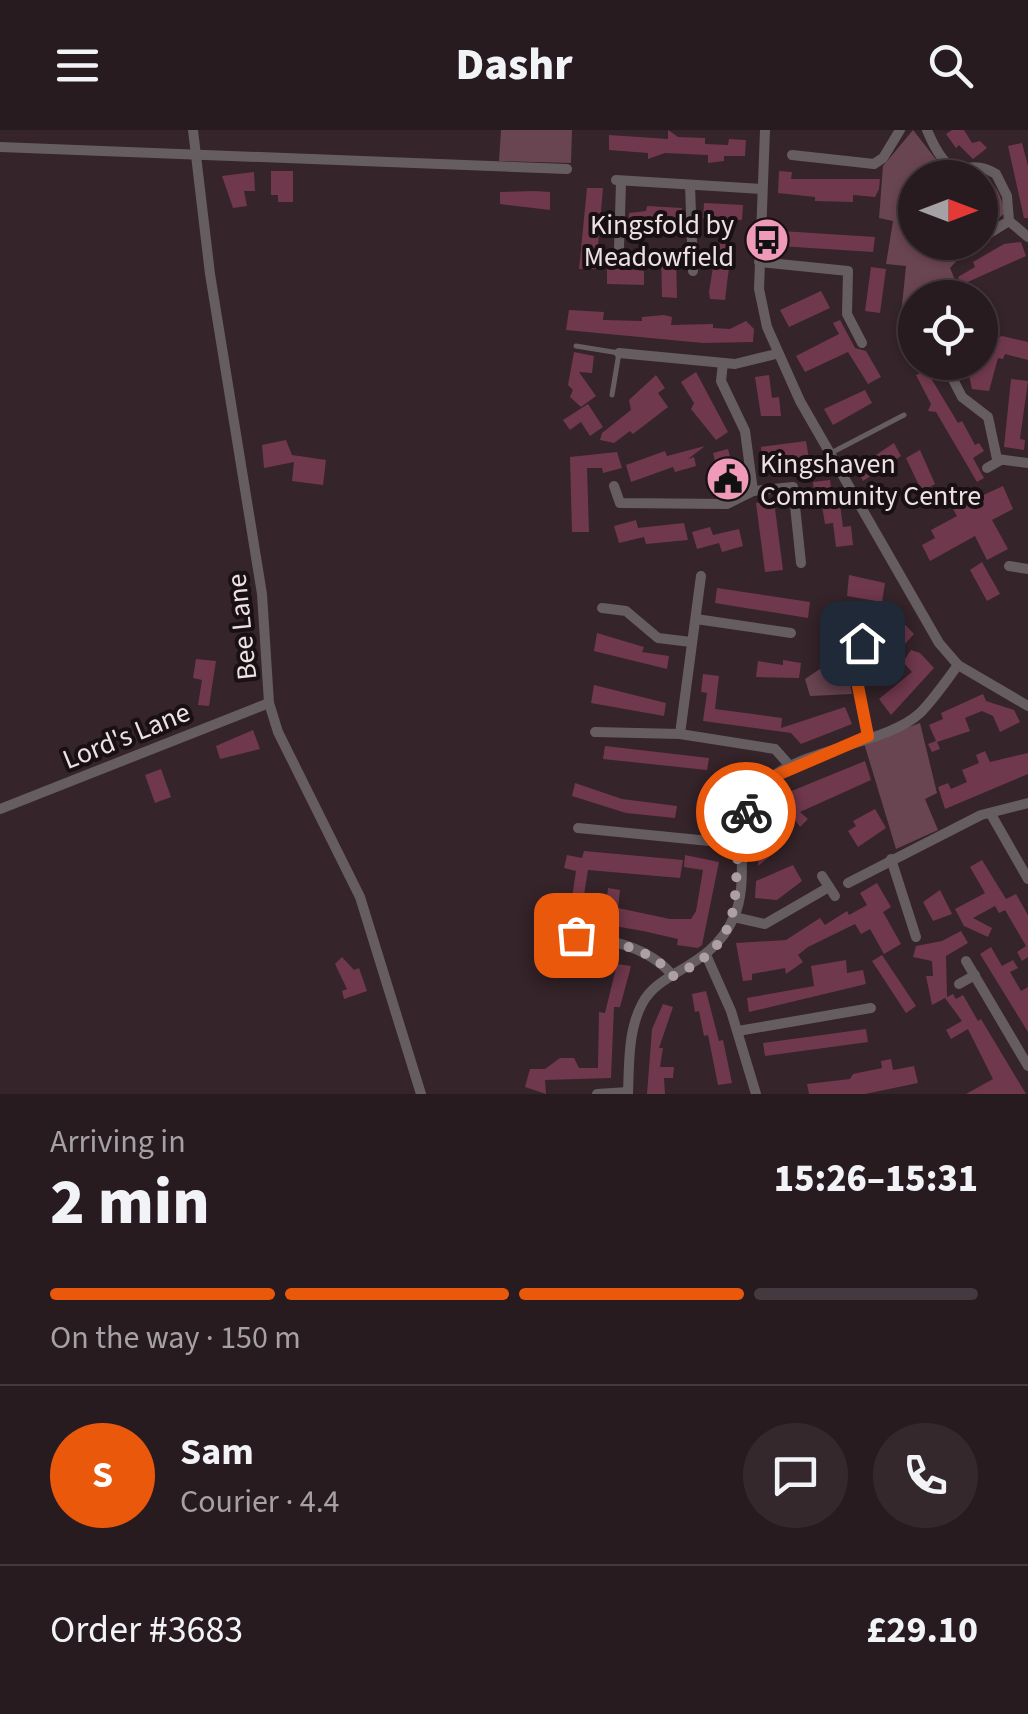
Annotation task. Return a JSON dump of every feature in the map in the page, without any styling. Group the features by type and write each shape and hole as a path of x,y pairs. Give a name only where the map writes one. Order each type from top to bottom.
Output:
{"street":[{"name":"Bee Lane","path":"193,130 212,294 262,594 269,703 278,732 360,898 422,1094"},
{"path":"764,130 759,289 776,354 938,643 958,665 1028,706"},
{"path":"792,155 874,164 900,130"},
{"path":"927,130 938,155 948,165 996,174 1007,196 1009,222 1028,237"},
{"path":"0,148 567,169"},
{"path":"618,250 618,181 762,189"},
{"path":"690,185 693,272"},
{"path":"998,228 1009,222"},
{"path":"759,262 848,271 848,314 862,344"},
{"path":"619,353 722,363 756,361 776,354"},
{"path":"722,363 720,380 745,431 753,492"},
{"path":"953,380 962,397 988,417 996,459 1028,462"},
{"path":"987,468 1001,460"},
{"path":"614,486 620,503"},
{"path":"606,509 620,503 727,504 753,492 793,488 802,563"},
{"path":"1009,566 1028,569"},
{"path":"680,734 701,576"},
{"path":"602,608 626,612 658,638 692,642"},
{"path":"696,618 791,633"},
{"path":"846,632 868,736"},
{"path":"850,646 862,643"},
{"path":"597,1094 628,1093 633,1031 642,1003 673,976 707,957 734,917 740,844 749,804 768,779 790,766 920,713 958,665"},
{"name":"Lord's Lane","path":"0,809 269,703"},
{"path":"595,732 680,734 775,749 790,766"},
{"path":"848,883 981,815 992,816 1028,803"},
{"path":"992,816 1028,879"},
{"path":"578,828 740,844"},
{"path":"891,859 916,937"},
{"path":"734,917 766,924 829,886"},
{"path":"549,930 640,950 659,959 673,976"},
{"path":"707,957 738,1031 756,1094"},
{"path":"966,960 1028,1066"},
{"path":"958,984 975,975"},
{"path":"738,1031 871,1008"}],"lane":[{"path":"576,346 619,353 612,396"},
{"path":"830,453 904,415"}],"shaded area":[{"path":"501,130 572,130 571,163 499,161"},
{"path":"913,130 937,160 898,160 898,260 957,260 950,268 955,280 905,280 906,266 886,264 893,221 879,218 883,166"},
{"path":"998,192 1001,199 1005,213 998,219"},
{"path":"844,653 852,694 810,696 805,679"},
{"path":"920,723 937,793 925,799 938,830 896,849 864,743"}],"building":[{"path":"668,130 678,137 705,138 705,144 728,145 729,139 746,140 745,156 724,156 724,161 708,163 708,155 665,153 648,159 648,153 609,150 609,135 668,139"},
{"path":"964,130 972,143 980,141 987,148 973,159 959,145 956,148 946,134"},
{"path":"1022,143 1028,166 1028,218 1024,218 1008,146"},
{"path":"271,171 293,171 293,202 278,202 278,195 271,195"},
{"path":"779,171 792,172 791,179 880,179 879,189 875,197 853,195 853,202 815,201 815,197 778,193"},
{"path":"254,172 255,191 244,191 247,206 233,208 222,176"},
{"path":"587,188 603,188 596,269 579,269"},
{"path":"500,192 550,192 550,210 500,204"},
{"path":"704,203 743,205 742,220 703,218"},
{"path":"647,206 682,208 683,223 643,221 643,228 628,228 629,213 646,211"},
{"path":"781,231 875,237 873,252 779,246"},
{"path":"717,242 732,243 725,300 710,299 709,292"},
{"path":"1021,242 1026,256 972,280 959,280 958,277 975,267 976,260 998,260 998,247"},
{"path":"661,252 676,253 677,298 662,297"},
{"path":"871,267 886,269 880,313 865,311"},
{"path":"607,269 644,271 644,285 607,284"},
{"path":"821,291 830,308 789,327 780,310"},
{"path":"569,310 604,312 603,320 642,321 642,317 664,315 672,317 671,325 713,324 713,328 730,329 746,321 754,329 753,342 703,343 566,330"},
{"path":"840,320 855,348 866,351 881,377 868,384 848,352 805,372 796,356 839,334 833,323"},
{"path":"998,338 1028,342 1028,360 1005,354 1003,359 998,358"},
{"path":"574,352 594,356 592,373 579,372 596,396 581,407 570,397 573,390 568,385"},
{"path":"696,372 728,432 716,440 691,409 694,403 681,382"},
{"path":"656,375 665,388 658,393 668,407 633,434 630,431 614,443 600,440 602,433 631,410 629,400"},
{"path":"769,375 772,398 779,397 781,416 761,416 755,377"},
{"path":"1011,379 1028,381 1020,439 1025,440 1024,450 1004,447"},
{"path":"919,380 932,380 958,423 962,421 975,445 979,443 984,451 973,458 984,478 977,482 936,412 928,411 931,404"},
{"path":"970,380 992,380 989,391 972,389"},
{"path":"865,390 872,403 833,425 824,409"},
{"path":"588,404 603,427 590,436 581,422 570,430 563,420"},
{"path":"286,440 292,455 326,460 323,485 292,481 294,462 264,468 262,445"},
{"path":"806,441 809,459 763,464 761,447"},
{"path":"894,443 901,456 863,481 856,468"},
{"path":"705,446 688,459 694,457 696,466 675,472 673,467 631,482 626,465 665,451 667,456"},
{"path":"728,449 738,486 722,490 713,453"},
{"path":"920,450 935,484 922,492 906,458"},
{"path":"617,452 622,468 603,473 602,468 587,468 589,532 572,532 570,457"},
{"path":"830,480 833,505 840,504 843,527 851,526 853,545 836,547 833,523 825,524 821,500 815,501 813,482"},
{"path":"1003,486 1013,509 992,520 1008,549 987,560 975,536 930,561 922,545 935,538 931,530 957,516 953,509"},
{"path":"774,501 783,570 765,572 756,503"},
{"path":"636,520 638,528 684,523 688,540 646,544 644,537 619,543 614,526"},
{"path":"710,527 713,535 739,529 743,546 722,552 719,543 697,549 692,532"},
{"path":"982,562 1000,594 987,601 970,570"},
{"path":"849,575 885,583 882,602 847,596"},
{"path":"717,588 810,602 808,618 715,603"},
{"path":"888,607 914,634 904,645 877,619"},
{"path":"597,633 644,647 642,652 669,656 667,669 594,651"},
{"path":"911,650 920,653 934,668 891,715 879,699 912,672 903,662"},
{"path":"196,659 216,661 209,706 198,705 202,680 193,678"},
{"path":"783,660 801,663 799,678 756,677 758,661 783,665"},
{"path":"703,674 719,676 715,709 782,718 781,728 845,707 852,724 801,744 791,733 703,721 707,693 701,692"},
{"path":"594,685 666,703 664,716 591,703"},
{"path":"983,694 986,701 1014,710 1020,722 1000,732 993,716 982,711 965,718 970,731 937,742 940,749 932,752 928,744 936,741 929,725 943,719 941,713"},
{"path":"253,730 260,749 220,759 216,746"},
{"path":"605,746 709,758 707,770 603,759"},
{"path":"985,751 990,762 1028,753 1028,774 945,809 938,787 948,783 951,789 967,782 962,770 979,763 976,755"},
{"path":"865,761 871,780 800,812 808,819 800,827 793,817 778,832 774,853 758,866 761,817 789,792"},
{"path":"161,769 171,797 155,803 145,775"},
{"path":"575,783 622,799 677,806 675,818 626,813 572,796"},
{"path":"717,783 732,785 721,828 706,825"},
{"path":"875,809 886,828 858,847 848,831 856,826 853,821"},
{"path":"584,851 683,860 680,878 588,870 583,901 606,905 608,888 620,890 618,908 670,919 691,919 696,911 703,870 684,867 685,855 719,862 702,945 677,945 678,939 557,916 560,896 572,898 576,871 564,868 567,855 582,858"},
{"path":"982,860 1006,899 1016,894 1028,915 1028,957 1022,961 1017,952 1026,946 1005,910 999,913 995,906 973,918 992,928 988,937 964,926 955,909 985,893 970,867"},
{"path":"793,865 802,881 777,900 755,898 756,881"},
{"path":"877,883 891,907 883,912 901,944 884,954 870,929 861,934 855,924 808,947 798,955 803,962 786,974 785,968 752,974 752,980 743,981 736,943 786,940 820,918 825,925 847,911 849,915 867,905 860,893"},
{"path":"940,890 952,914 933,921 923,902"},
{"path":"961,931 968,943 946,956 947,997 932,1005 926,976 933,976 932,961 913,957 916,946 942,941"},
{"path":"991,947 1002,966 1013,960 1018,968 1010,972 1021,991 1028,987 1028,1032 980,954"},
{"path":"882,955 916,1006 906,1013 872,961"},
{"path":"342,957 354,970 359,968 367,991 344,999 342,991 347,989 335,964"},
{"path":"846,960 847,973 863,970 866,984 749,1012 747,998 814,986 811,966"},
{"path":"617,964 631,966 620,1007 614,1007 611,1078 545,1080 546,1094 525,1087 530,1069 545,1069 560,1058 574,1058 579,1068 598,1068 599,1012 605,1013"},
{"path":"706,991 719,1041 723,1040 732,1083 718,1085 708,1035 704,1036 699,1011 695,1012 692,994"},
{"path":"953,994 956,999 963,995 978,1021 981,1019 1026,1094 966,1094 993,1079 968,1029 951,1039 946,1030 962,1021 945,998"},
{"path":"663,1004 673,1007 659,1048 663,1048 660,1067 674,1067 673,1078 664,1078 665,1094 647,1094 652,1029"},
{"path":"866,1029 868,1042 765,1056 763,1043"},
{"path":"891,1059 893,1070 914,1066 918,1083 865,1094 809,1094 807,1084 850,1079 853,1074 882,1068 881,1061"}],"way so far":[{"path":"576,935 640,950 659,959 673,976 707,957 734,917 746,812"}],"place":[{"name":"Kingsfold by Meadowfield","path":"767,240"},
{"name":"Kingshaven Community Centre","path":"728,479"}],"route":[{"path":"746,812 768,779 790,766 868,736 850,646 862,643"}]}
